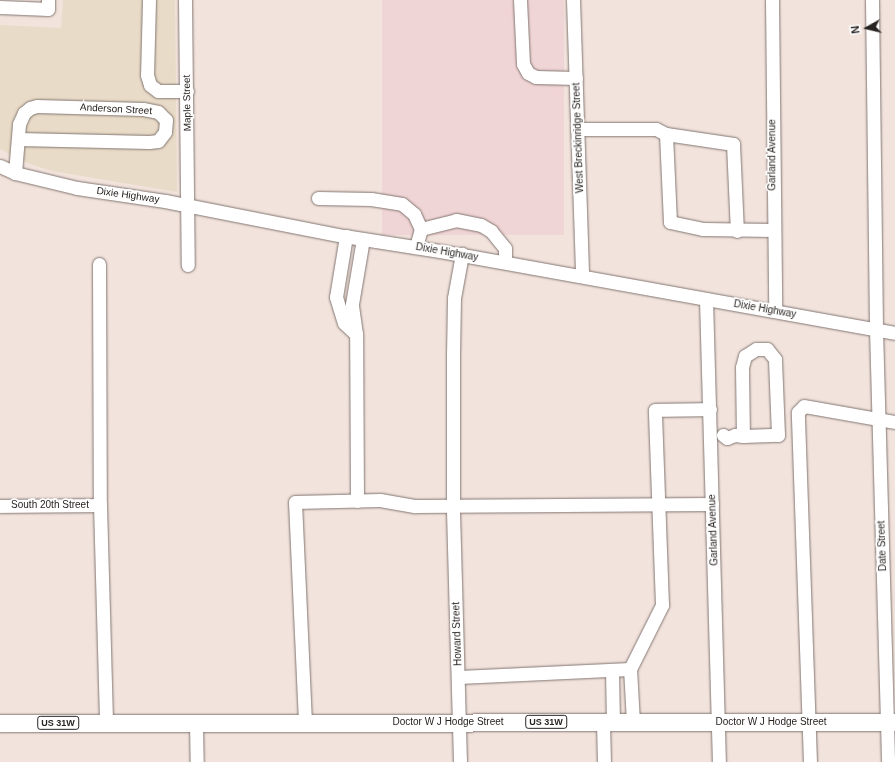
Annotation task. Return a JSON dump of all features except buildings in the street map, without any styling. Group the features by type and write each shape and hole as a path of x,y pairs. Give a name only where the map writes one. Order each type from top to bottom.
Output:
{"main road":[{"name":"Doctor W J Hodge Street","path":"0,723 891,722"}],"street":[{"path":"1,5 48,9 48,0"},
{"path":"149,0 147,75 150,85 158,91 187,91"},
{"name":"Maple Street","path":"185,0 190,205 188,265"},
{"path":"520,0 523,64 528,73 536,77 576,78"},
{"name":"West Breckinridge Street","path":"574,0 582,276"},
{"name":"Garland Avenue","path":"772,0 773,230 775,311"},
{"name":"Date Street","path":"872,0 878,419 891,722 888,762"},
{"name":"Anderson Street","path":"16,173 18,139 19,124 24,113 37,106 143,108 158,112 166,120 165,132 158,141 18,139"},
{"path":"577,129 656,129 666,134 733,144 737,231"},
{"path":"666,134 668,217 670,222 703,229 737,231 773,230"},
{"name":"Dixie Highway","path":"0,166 16,173 77,188 190,205 346,236 462,254 895,333"},
{"path":"318,198 371,199 402,204 414,214 421,229 416,247"},
{"path":"421,229 435,224 456,220 481,225 491,231 505,248 505,262"},
{"path":"346,236 336,296 344,323 356,334"},
{"path":"357,501 356,334 352,304 363,239"},
{"name":"Howard Street","path":"460,762 459,677 453,505 454,298 462,254"},
{"path":"99,264 100,505 106,723"},
{"name":"Garland Avenue","path":"706,299 710,409 728,436 712,504 720,762"},
{"path":"756,349 768,349 775,358 778,435 728,436 745,356 756,349"},
{"path":"810,762 798,412 804,406 895,422"},
{"path":"633,722 630,669 662,605 660,504 655,410 710,409"},
{"path":"306,722 296,502 380,500 415,506 712,504"},
{"name":"South 20th Street","path":"0,506 100,505"},
{"path":"459,677 630,669"},
{"path":"604,762 612,671"},
{"path":"196,723 197,762"}],"shaded area":[{"path":"63,0 175,0 177,192 52,171 30,164 0,149 0,25 61,28"},
{"path":"382,0 564,0 564,235 382,235"}]}
